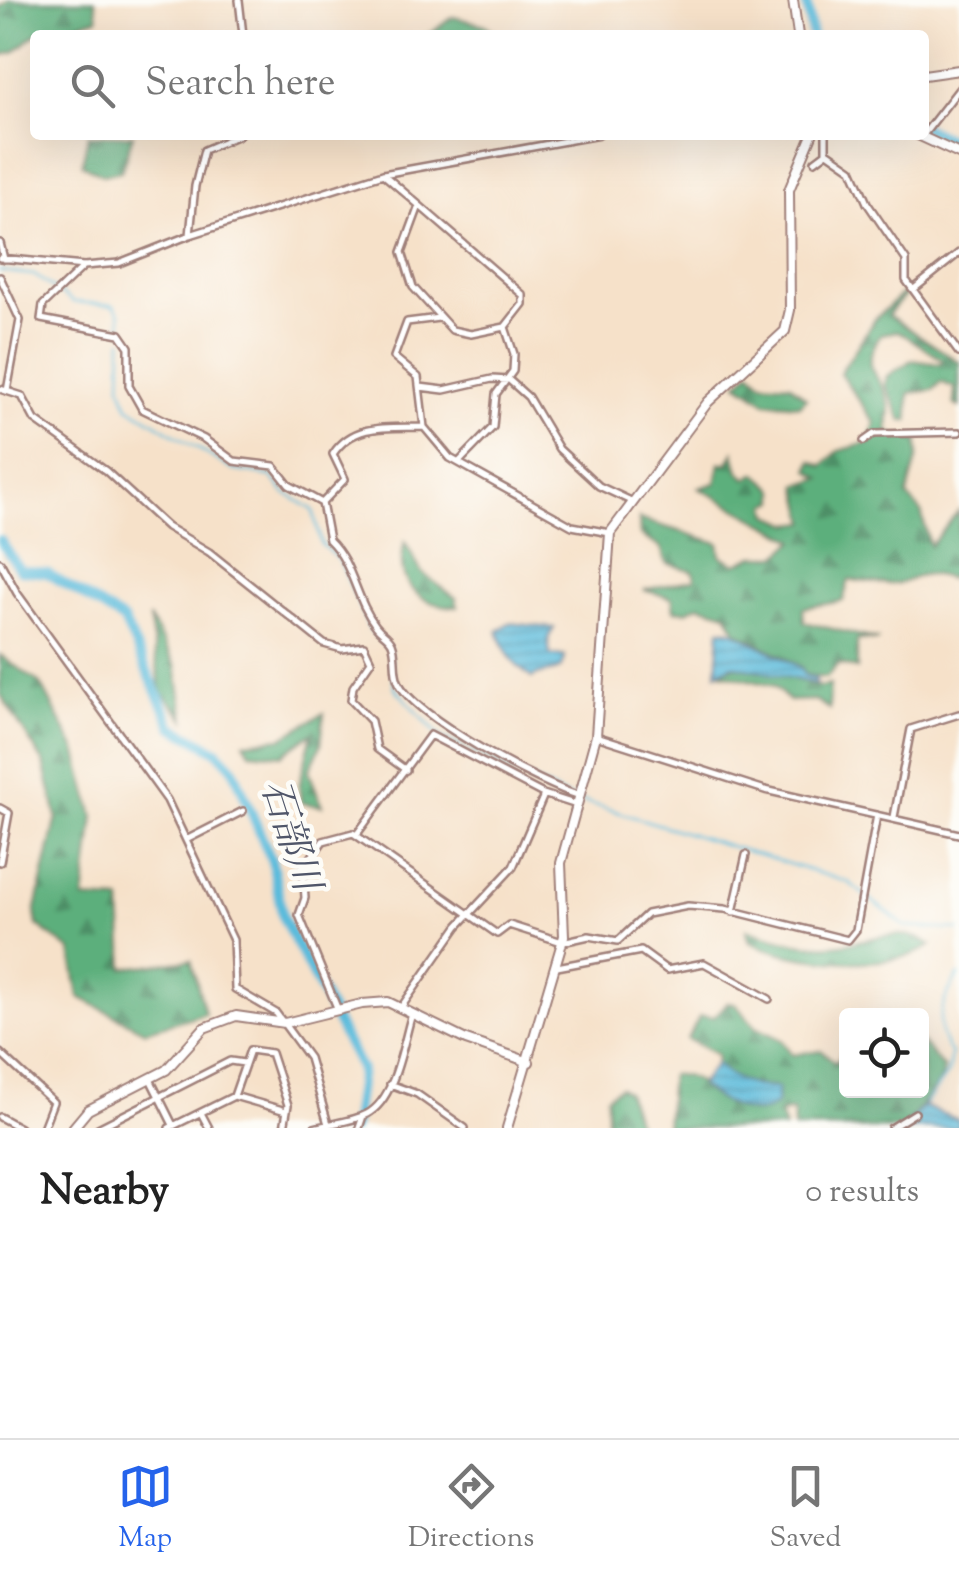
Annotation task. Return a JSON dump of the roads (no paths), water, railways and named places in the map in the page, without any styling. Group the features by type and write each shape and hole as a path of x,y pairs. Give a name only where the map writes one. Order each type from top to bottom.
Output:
{"street":[{"path":"240,0 243,30"},
{"path":"793,0 797,30"},
{"path":"929,74 959,70"},
{"path":"929,127 959,89"},
{"path":"929,139 959,154"},
{"path":"190,235 202,154 210,145 224,140"},
{"path":"0,243 2,259 84,266 119,263 190,235 383,174 480,160 576,140"},
{"path":"507,1128 530,1062 562,942 561,863 596,736 610,533 708,402 785,331 790,310 789,190 810,140"},
{"path":"826,140 827,152"},
{"path":"815,161 827,152"},
{"path":"827,152 852,169 867,203 906,260 905,277 959,354"},
{"path":"383,174 523,295 523,304 504,327 466,334 438,318 413,287 404,268 404,240 419,206"},
{"path":"914,289 959,253"},
{"path":"84,266 43,305 41,318 120,334 130,346 129,386 142,409 204,439 238,462 274,466 288,486 322,503"},
{"path":"0,277 20,320 4,390 22,396 35,420 106,471 167,527 209,552 324,644 342,649 364,646 371,660 353,687 350,700 371,721 377,749 406,770"},
{"path":"438,318 407,322 394,354 395,362 418,377 424,427 450,458 577,528 610,533"},
{"path":"460,462 492,427 496,394 509,380 514,354 504,327"},
{"path":"420,387 448,390 492,379 509,380 528,397 559,449 599,486 631,501"},
{"path":"322,503 345,479 333,454 354,434 365,429 424,427"},
{"path":"864,440 874,434 959,432"},
{"path":"322,503 329,540 344,550 350,578 373,622 392,644 396,677 404,691 438,724 579,801"},
{"path":"0,562 17,592 157,784 234,944 234,989 270,1008 310,1058 328,1124"},
{"path":"894,817 910,729 959,714"},
{"path":"356,835 431,735 544,794 579,801"},
{"path":"596,736 766,790 959,834"},
{"path":"402,1006 468,916 513,867 544,794"},
{"path":"0,808 9,812 0,862"},
{"path":"186,840 243,811"},
{"path":"338,1010 300,920 305,894 303,872 323,841 350,831 497,934 512,925 562,942 589,936 620,940 641,917 696,906 852,940 877,814"},
{"path":"733,912 746,855"},
{"path":"556,967 641,952 670,970 683,964 708,964 769,1000"},
{"path":"74,1128 88,1110 176,1063 204,1028 226,1017 284,1024 376,1002 402,1006 466,1040 530,1062"},
{"path":"314,1128 359,1117 376,1108 390,1084 413,1011"},
{"path":"234,1096 250,1050 270,1052 287,1112 284,1128"},
{"path":"0,1052 53,1102 43,1128"},
{"path":"98,1128 230,1061 244,1063"},
{"path":"150,1079 172,1127 234,1096 287,1112"},
{"path":"390,1084 417,1094 447,1120 464,1128"},
{"path":"201,1112 209,1128"},
{"path":"890,1128 915,1113"},
{"path":"0,1117 20,1128"},
{"path":"358,1128 359,1117"}],"water":[{"path":"509,623 554,628 548,638 550,655 565,656 561,668 532,678 519,668 498,631"},
{"path":"720,629 731,630 801,668 804,675 816,679 816,684 733,665 717,673"},
{"path":"716,1063 744,1082 778,1088 776,1104 768,1110 748,1111 716,1098 700,1085"},
{"path":"925,1103 925,1107 959,1120 959,1128 905,1128"}],"waterway":[{"path":"806,0 811,30"},
{"path":"929,129 959,144"},
{"path":"0,271 34,275 73,302 114,305 120,313 122,332"},
{"path":"122,340 121,386 128,406 233,470 271,476 284,492 313,510 321,544 340,561 369,628 389,650 395,688 439,736 565,796 848,882 906,927 959,930"},
{"name":"石部川","path":"0,540 20,570 47,573 124,621 173,727 217,751 233,768 272,862 283,918 361,1070 353,1128"},
{"path":"926,1103 948,1073 951,1053 941,1034 941,1014 959,975"}]}
